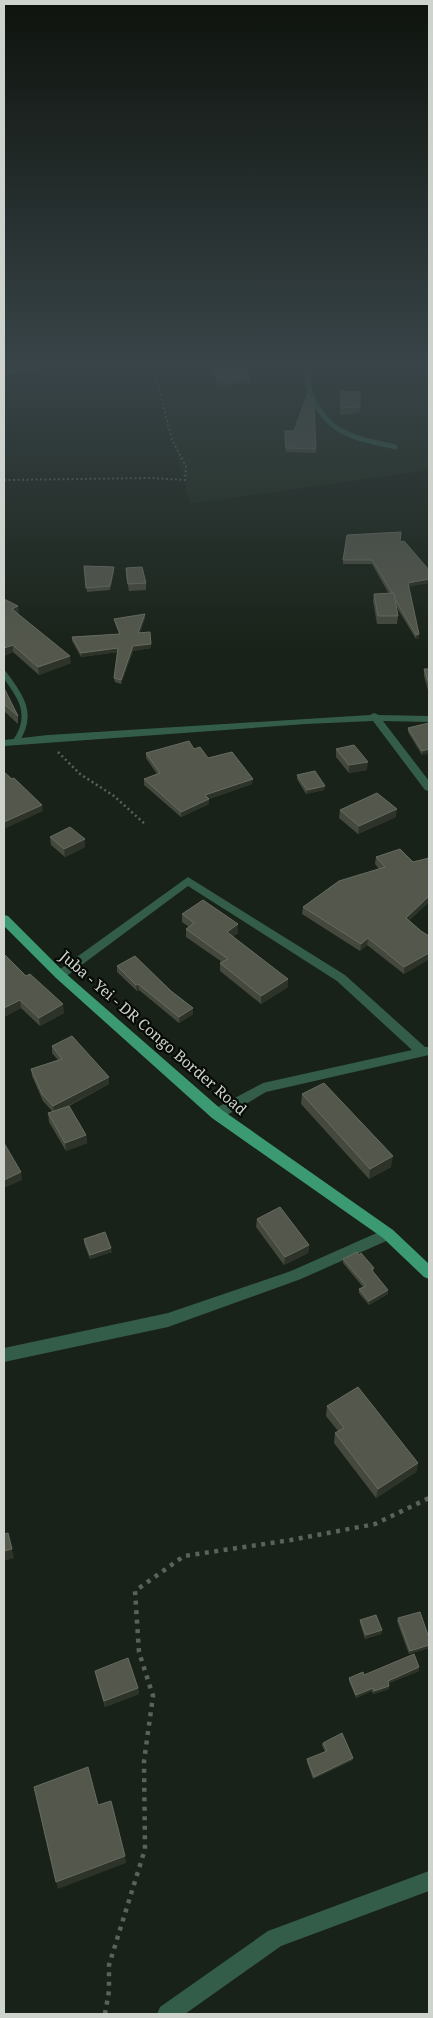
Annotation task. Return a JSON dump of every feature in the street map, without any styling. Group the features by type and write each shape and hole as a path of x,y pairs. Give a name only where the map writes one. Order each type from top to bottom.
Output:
{"main road":[{"name":"Juba - Yei - DR Congo Border Road","path":"4,919 60,975 217,1114 388,1234 429,1273"}],"street":[{"path":"4,743 40,738 144,733 374,716 429,719"},
{"path":"374,716 429,788"},
{"path":"60,975 188,881 341,978 426,1051"},
{"path":"217,1114 262,1088 426,1051"},
{"path":"4,1355 168,1320 296,1275 388,1234"},
{"path":"167,2014 275,1938 429,1882"}],"lane":[{"path":"4,674 21,700 25,712 24,732 16,741"}],"path":[{"path":"4,480 151,478 185,480 186,466 183,461"},
{"path":"40,738 80,774 114,796 146,824"},
{"path":"105,2014 109,1991 109,1965 144,1848 144,1761 152,1696 139,1652 135,1592 184,1556 291,1540 376,1524 429,1498"}],"shaded area":[{"path":"178,461 429,461 429,470 190,504"}],"building":[{"path":"401,532 400,542 404,541 429,570 429,579 408,583 419,634 416,635 395,599 394,593 392,593 372,560 343,560 347,535"},
{"path":"84,566 114,567 110,586 86,588"},
{"path":"142,567 146,583 128,584 126,568"},
{"path":"394,593 398,616 378,616 374,594"},
{"path":"4,599 18,606 12,609 70,656 38,667 13,645 4,648"},
{"path":"145,614 138,633 150,632 151,644 133,646 121,680 114,678 118,648 81,653 72,637 120,634 114,619"},
{"path":"424,669 429,669 429,684"},
{"path":"4,688 18,716 4,704"},
{"path":"429,723 429,749 422,751 408,728"},
{"path":"189,741 194,749 200,747 208,758 232,752 253,779 205,795 209,799 181,812 144,779 160,773 146,753"},
{"path":"354,745 368,762 349,765 336,749"},
{"path":"315,771 325,786 307,790 297,775"},
{"path":"4,772 12,779 14,778 42,805 4,822"},
{"path":"377,793 397,809 359,826 340,810"},
{"path":"70,827 85,839 64,849 50,837"},
{"path":"400,849 413,862 429,858 429,896 406,918 429,936 429,953 404,967 368,938 361,944 303,907 339,881 385,867 376,857"},
{"path":"203,900 238,924 227,932 288,979 261,996 220,963 228,959 186,929 194,923 182,914"},
{"path":"4,954 26,976 30,974 63,1004 39,1018 20,1000 4,1008"},
{"path":"135,956 171,991 193,1008 179,1017 138,984 136,985 117,966"},
{"path":"72,1036 109,1077 53,1106 42,1094 31,1069 62,1059 52,1046"},
{"path":"324,1083 393,1156 370,1169 302,1094"},
{"path":"69,1106 86,1135 65,1143 48,1113"},
{"path":"4,1143 21,1172 4,1180"},
{"path":"280,1207 309,1245 285,1257 257,1219"},
{"path":"105,1232 111,1248 90,1255 84,1239"},
{"path":"357,1252 359,1255 361,1253 374,1268 371,1269 388,1290 369,1301 359,1289 366,1286 343,1259"},
{"path":"358,1387 418,1463 378,1489 335,1433 344,1428 327,1406"},
{"path":"8,1533 12,1549 4,1551 4,1534"},
{"path":"420,1612 429,1638 429,1645 410,1651 398,1618"},
{"path":"376,1615 382,1630 366,1635 360,1620"},
{"path":"414,1654 419,1667 388,1681 389,1686 374,1691 373,1688 356,1695 349,1678 363,1672 364,1675"},
{"path":"128,1658 138,1688 104,1701 95,1671"},
{"path":"342,1733 353,1758 314,1777 307,1759 327,1751 323,1743"},
{"path":"88,1767 98,1805 111,1801 125,1856 56,1882 34,1787"}]}
